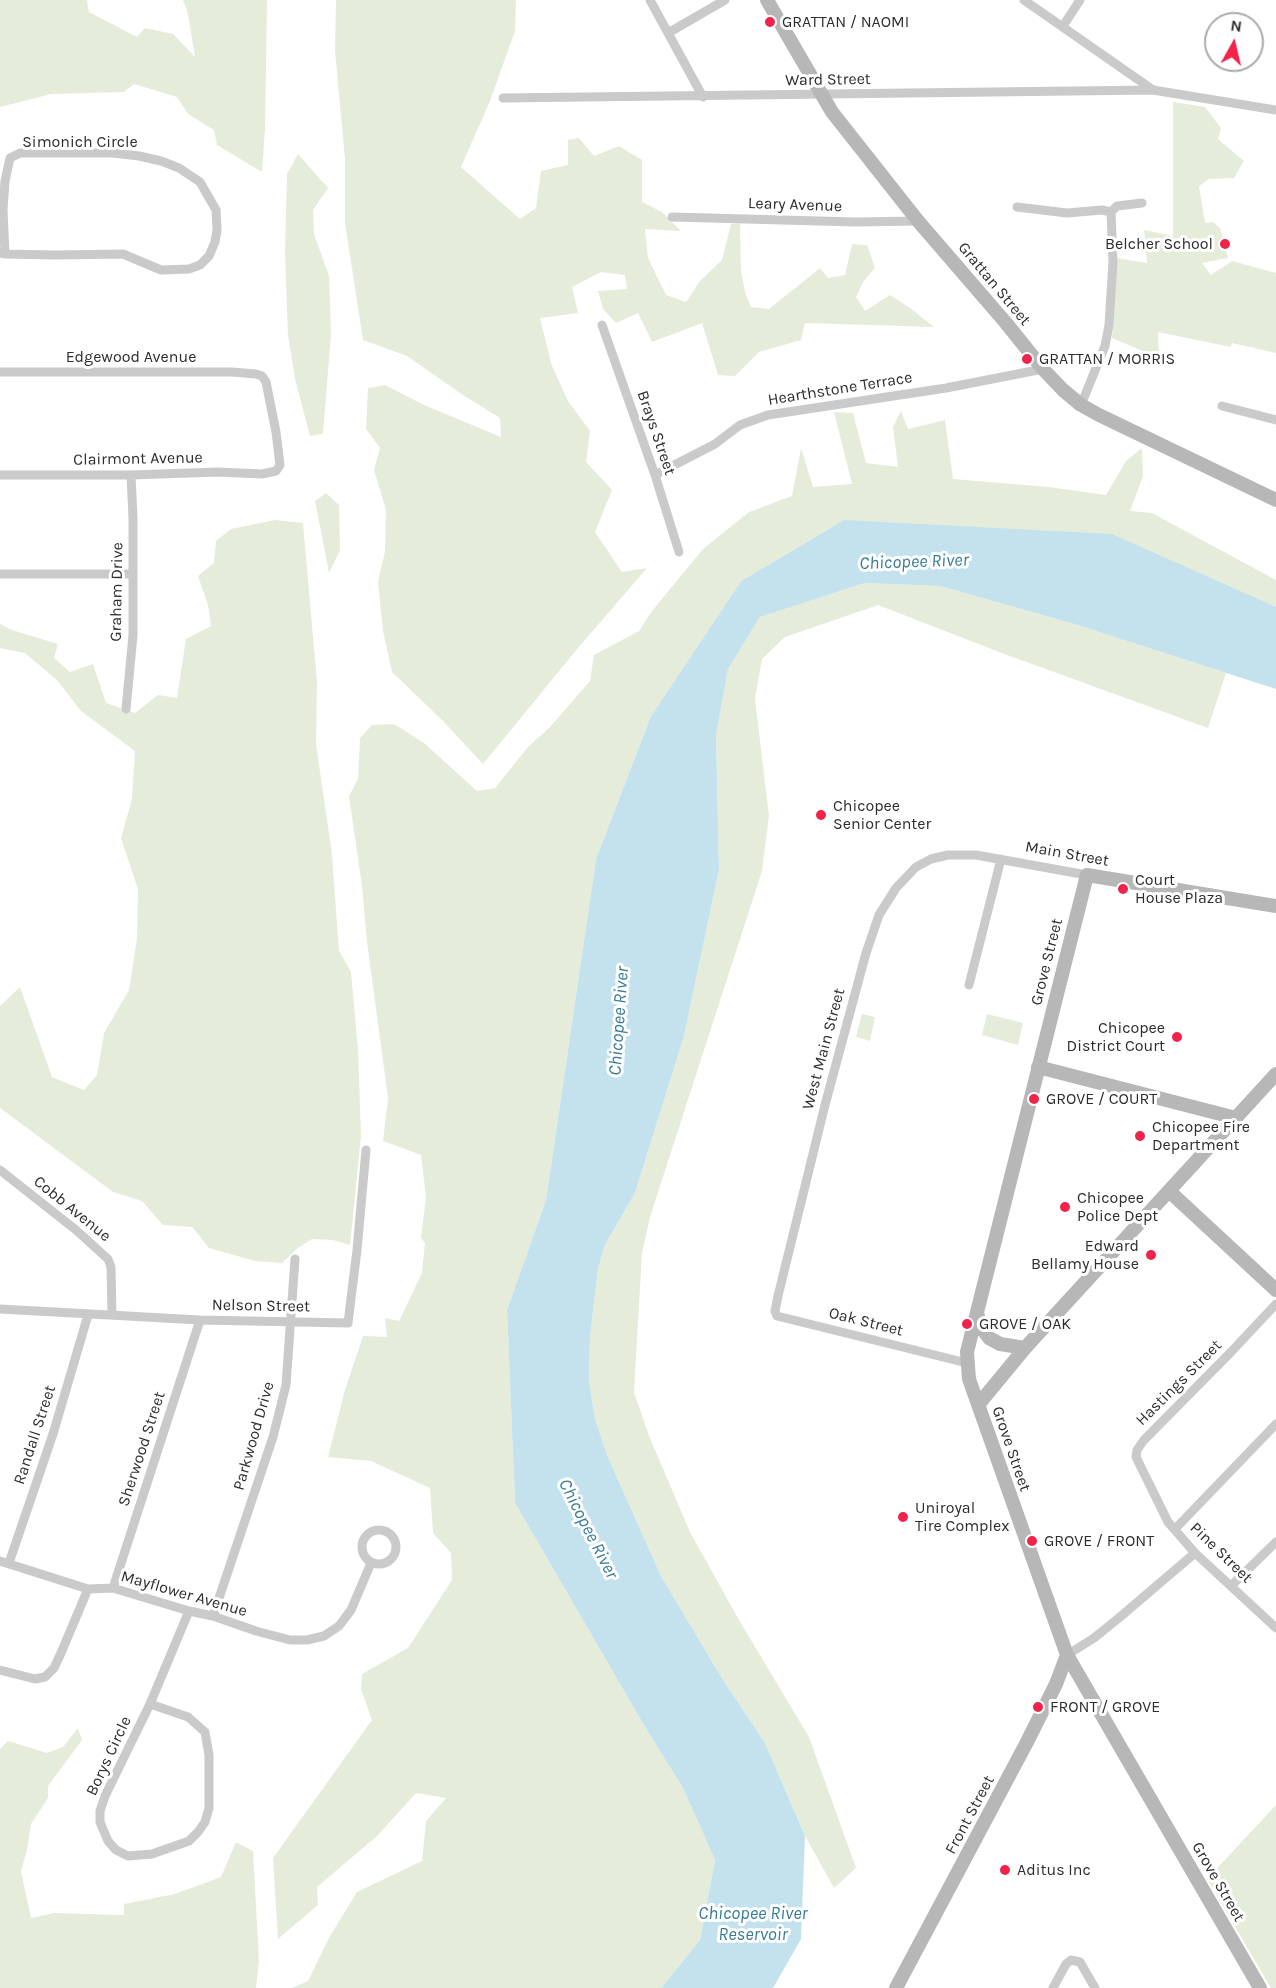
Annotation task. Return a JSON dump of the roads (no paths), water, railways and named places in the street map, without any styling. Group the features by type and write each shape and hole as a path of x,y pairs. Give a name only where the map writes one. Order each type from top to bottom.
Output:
{"main road":[{"name":"Grattan Street","path":"767,0 831,112 918,221 999,314 1043,369 1064,390 1081,405 1122,427 1276,500"},
{"name":"Main Street","path":"1087,875 1276,906"},
{"name":"Grove Street","path":"1087,875 976,1310 969,1342 967,1363 969,1379 1067,1655 1260,1988"},
{"path":"1038,1067 1236,1118"},
{"path":"978,1405 1025,1348 1276,1074"},
{"path":"1169,1191 1276,1290"},
{"path":"976,1310 981,1327 989,1338 1000,1344 1025,1348"},
{"name":"Front Street","path":"896,1988 1027,1742 1056,1684 1067,1655"}],"street":[{"path":"650,0 703,97"},
{"path":"668,33 725,0"},
{"path":"1024,0 1153,90"},
{"path":"1063,26 1080,0"},
{"name":"Ward Street","path":"503,98 1153,90 1276,110"},
{"name":"Simonich Circle","path":"20,153 113,153 161,161 179,168 200,182 216,210 215,242 204,261 189,269 161,270 123,254 3,254 5,181 10,158 20,153"},
{"path":"1081,405 1105,346 1109,325 1113,262 1111,212 1117,206 1142,203"},
{"path":"1017,207 1067,213 1102,210 1111,212"},
{"name":"Leary Avenue","path":"672,217 856,222 918,221"},
{"name":"Brays Street","path":"602,325 679,552"},
{"name":"Hearthstone Terrace","path":"655,476 715,444 740,425 768,415 946,388 1043,369"},
{"name":"Edgewood Avenue","path":"0,372 232,372 262,376 276,432 280,465 276,471"},
{"path":"1222,406 1276,420"},
{"name":"Clairmont Avenue","path":"0,475 131,475 218,472 262,474 276,471"},
{"name":"Graham Drive","path":"126,709 133,636 131,475"},
{"path":"0,574 132,574"},
{"name":"Main Street","path":"959,854 1001,859 1087,875"},
{"name":"West Main Street","path":"778,1296 828,1094 874,927 890,897 909,873 931,859 959,854"},
{"path":"969,985 1001,859"},
{"name":"Nelson Street","path":"0,1309 200,1320 348,1323 366,1150"},
{"name":"Cobb Avenue","path":"0,1170 76,1230 108,1260 111,1267 112,1316"},
{"name":"Parkwood Drive","path":"213,1616 273,1437 286,1385 295,1259"},
{"name":"Oak Street","path":"778,1296 775,1311 777,1316 967,1363"},
{"name":"Hastings Street","path":"1154,1493 1136,1457 1137,1450 1165,1417 1276,1304"},
{"name":"Randall Street","path":"4,1562 53,1434 88,1315"},
{"name":"Sherwood Street","path":"113,1588 200,1320"},
{"path":"1175,1530 1276,1424"},
{"name":"Pine Street","path":"1154,1493 1168,1522 1175,1530 1196,1553 1276,1628"},
{"path":"1232,1586 1276,1542"},
{"path":"1067,1655 1115,1621 1196,1553"},
{"name":"Mayflower Avenue","path":"4,1562 88,1589 113,1588 290,1640 308,1640 324,1636 339,1626 351,1610 371,1563"},
{"path":"0,1670 35,1679 45,1677 58,1661 88,1589"},
{"name":"Borys Circle","path":"150,1704 188,1717 205,1732 209,1755 209,1808 205,1822 189,1841 152,1854 128,1856 116,1850 108,1841 100,1822 100,1811 105,1796 171,1660 189,1611"},
{"path":"1053,1988 1066,1964 1074,1960 1080,1962 1095,1988"}],"water":[{"path":"844,520 1112,534 1276,607 1276,689 1071,623 940,586 865,583 760,617 728,669 716,735 719,870 684,1036 635,1193 605,1245 598,1269 590,1337 589,1381 595,1419 607,1455 661,1576 723,1680 765,1743 805,1836 801,1939 773,1988 661,1988 700,1940 715,1860 683,1788 515,1503 507,1310 546,1200 596,859 651,716 741,581"}],"place":[{"name":"GRATTAN / NAOMI","path":"770,22"},
{"name":"Belcher School","path":"1225,244"},
{"name":"GRATTAN / MORRIS","path":"1027,359"},
{"name":"Chicopee Senior Center","path":"821,815"},
{"name":"Court House Plaza","path":"1123,889"},
{"name":"Chicopee District Court","path":"1177,1037"},
{"name":"GROVE / COURT","path":"1034,1099"},
{"name":"Chicopee Fire Department","path":"1140,1136"},
{"name":"Chicopee Police Dept","path":"1065,1207"},
{"name":"Edward Bellamy House","path":"1151,1255"},
{"name":"GROVE / OAK","path":"967,1324"},
{"name":"Uniroyal Tire Complex","path":"903,1517"},
{"name":"GROVE / FRONT","path":"1032,1541"},
{"name":"FRONT / GROVE","path":"1038,1707"},
{"name":"Aditus Inc","path":"1005,1870"}],"water label":[{"name":"Chicopee River","path":"914,562"},
{"name":"Chicopee River","path":"619,1021"},
{"name":"Chicopee River","path":"588,1529"},
{"name":"Chicopee River Reservoir","path":"753,1924"}]}
